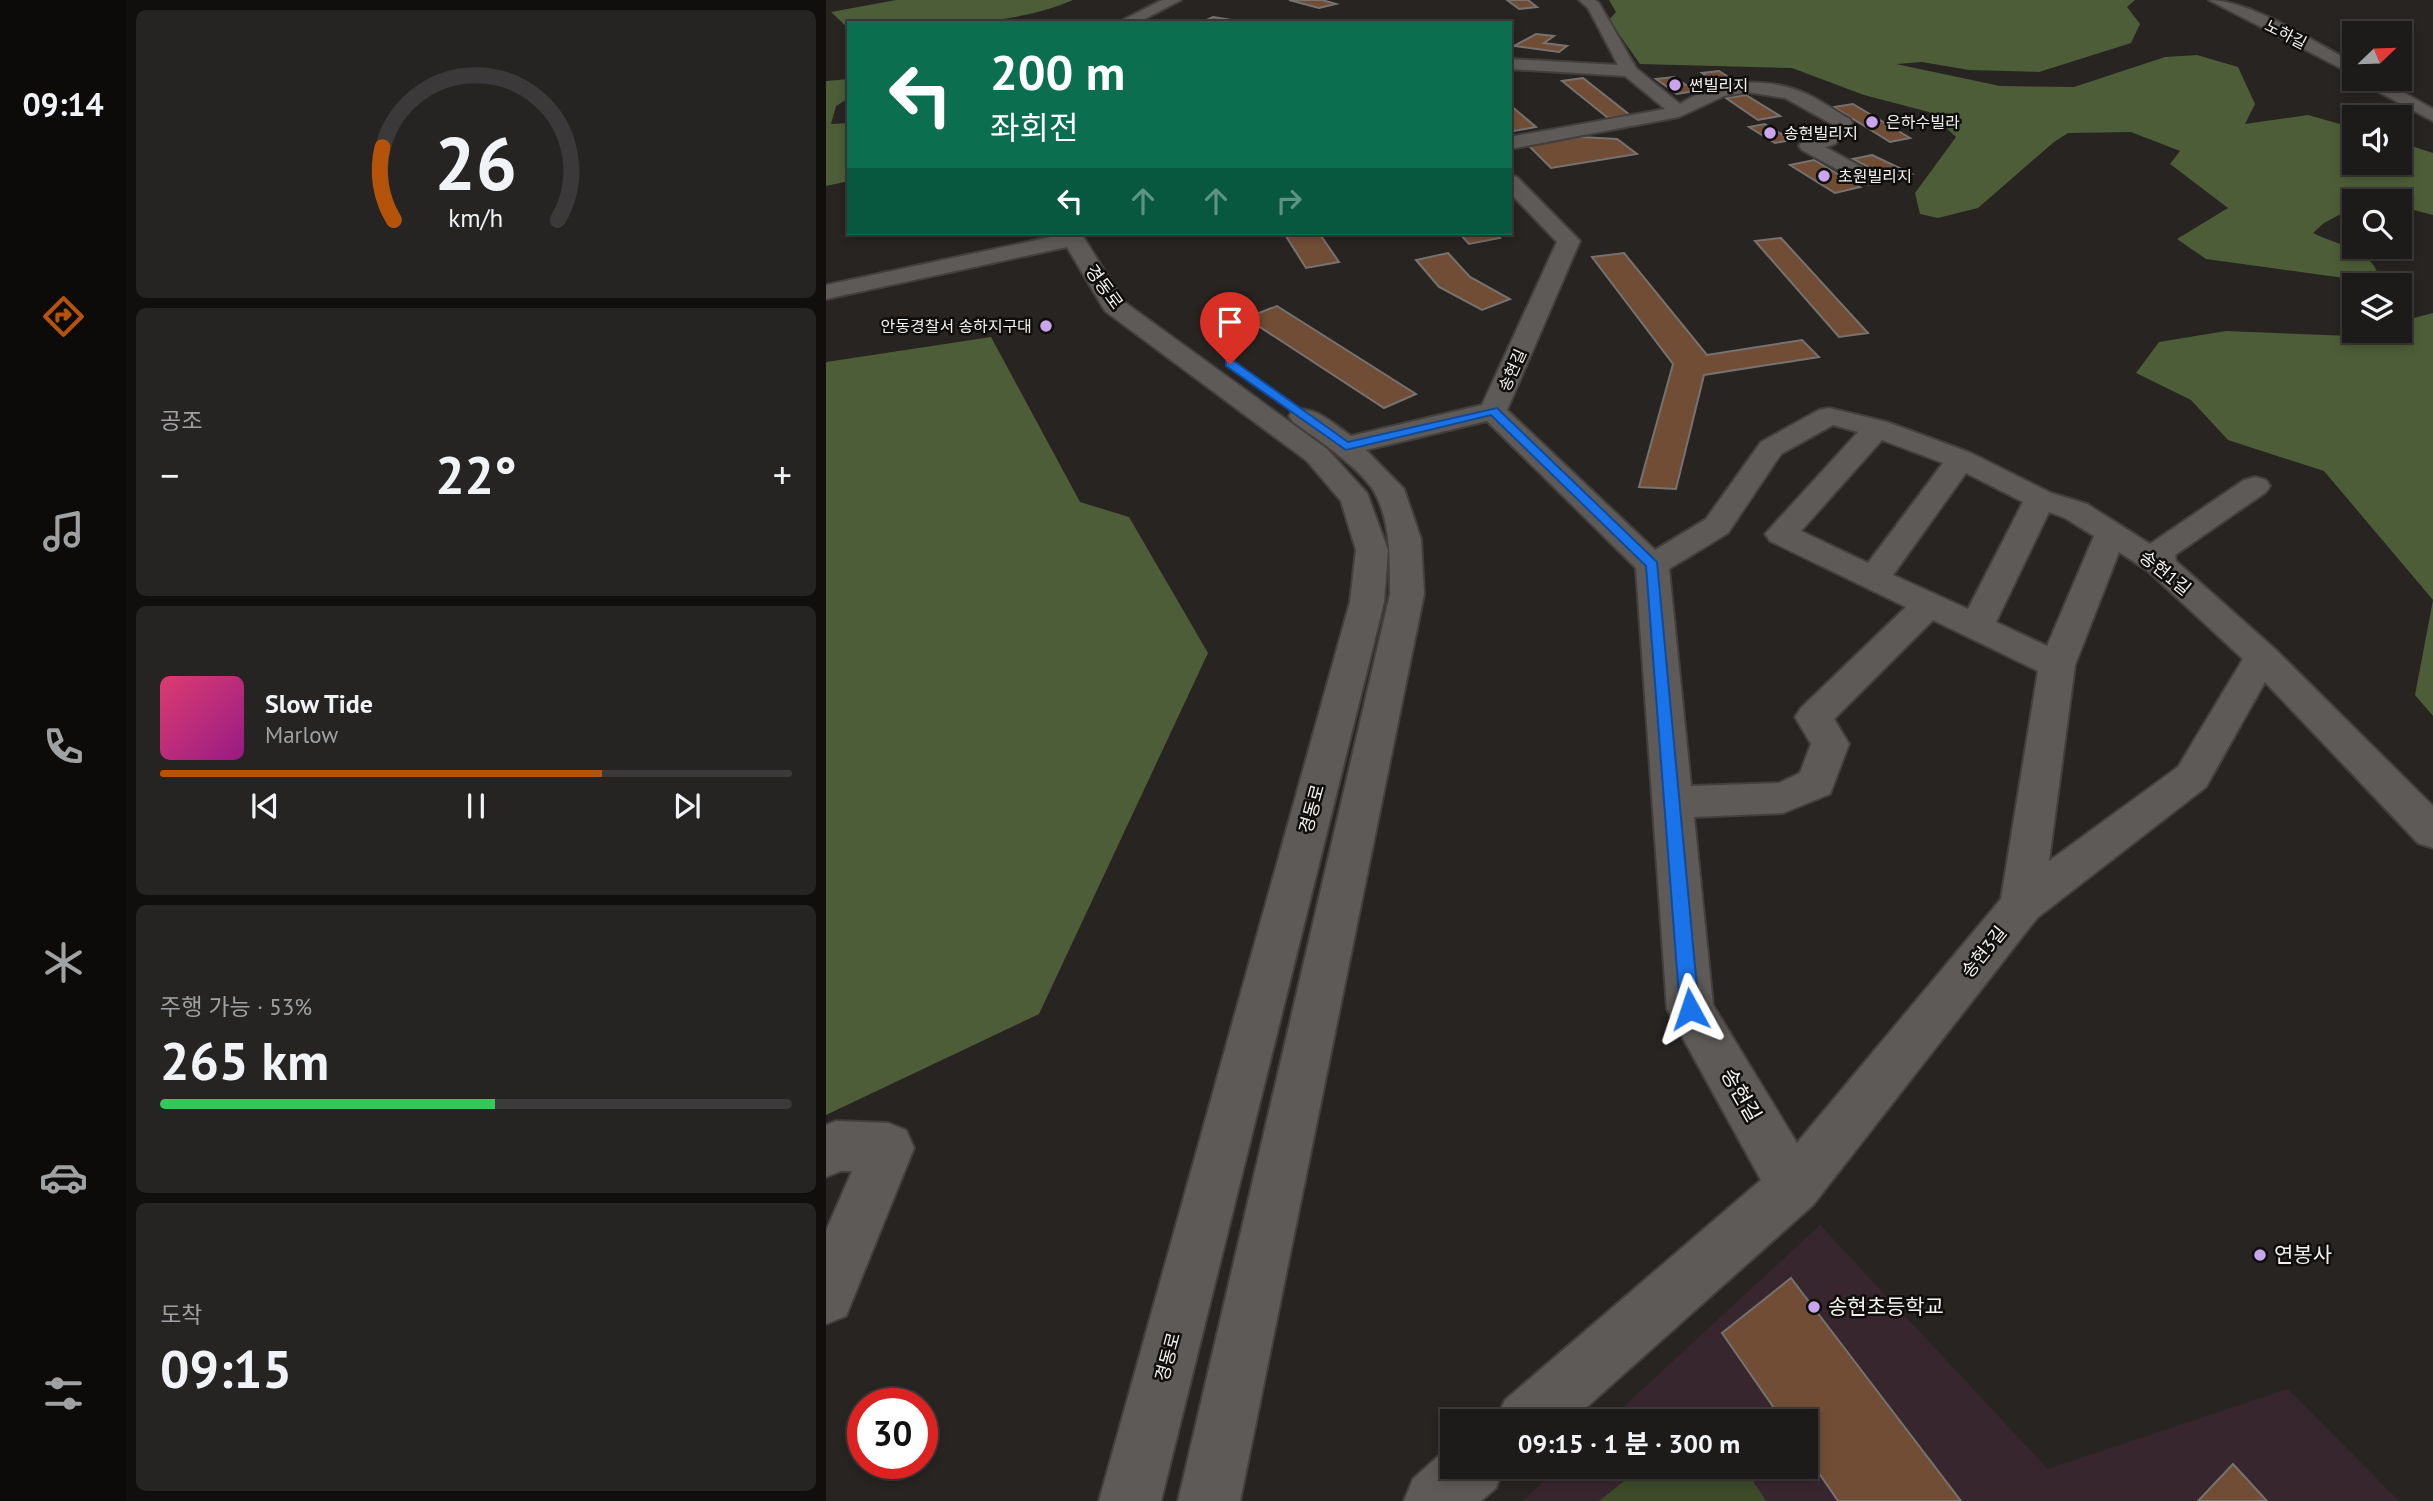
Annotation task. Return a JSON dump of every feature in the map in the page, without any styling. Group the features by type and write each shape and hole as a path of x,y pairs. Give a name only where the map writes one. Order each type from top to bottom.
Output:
{"street":[{"path":"1586,0 1594,6 1629,71 1679,112"},
{"name":"노하길","path":"2216,0 2342,64"},
{"path":"1130,21 1179,3"},
{"path":"1150,21 1179,3"},
{"path":"1512,64 1629,71"},
{"path":"1512,143 1679,112 1713,91 1749,86 1791,94 1843,123 1828,140 1809,146 1871,180"},
{"path":"2389,91 2433,116"},
{"name":"송현길","path":"1512,183 1569,241 1493,411 1652,565 1690,1009 1794,1187"},
{"path":"826,292 1080,235"},
{"name":"경동로","path":"1080,235 1105,249 1141,300 1346,446 1389,489 1405,539 1407,594 1209,1501"},
{"name":"경동로","path":"1080,235 1114,306 1317,455 1356,499 1372,550 1367,602 1130,1501"},
{"path":"1346,446 1493,411"},
{"name":"송현1길","path":"1652,565 1717,526 1770,448 1829,416 1877,428 1961,459 2040,499 2076,511 2160,564 2262,657 2433,832"},
{"path":"1877,428 1781,534 2057,665"},
{"path":"1874,579 1961,459"},
{"path":"2160,564 2159,552 2255,486"},
{"path":"1976,627 2040,499"},
{"path":"2022,905 2057,665 2111,533"},
{"path":"1672,802 1783,798 1816,783 1830,744 1814,717 1928,605"},
{"name":"송현3길","path":"1794,1187 2022,905 2192,777 2262,657"},
{"path":"826,1152 836,1146 888,1148 826,1296"},
{"path":"1540,1409 1794,1187"},
{"path":"1435,1501 1460,1479"}],"shaded area":[{"name":"송현초등학교","path":"1820,1225 2048,1469 2288,1389 2399,1501 1522,1501 1546,1479 1818,1479 1818,1409 1621,1409"}],"green space":[{"path":"896,0 1073,0 1046,10 981,21 847,21 847,27 831,12"},
{"path":"1609,0 2135,0 2127,7 2140,24 2131,43 2039,72 1969,70 1922,62 1896,64 2000,86 2074,87 2165,57 2197,55 2238,67 2255,104 2245,124 2308,115 2342,125 2342,175 2412,175 2412,146 2433,153 2433,215 2412,209 2412,189 2342,189 2342,213 2324,223 2313,233 2342,245 2342,259 2368,259 2377,273 2342,273 2342,278 2206,259 2177,239 2228,208 2170,164 2180,151 2131,132 2068,133 1978,208 1938,218 1920,214 1915,193 1956,137 1929,112 1864,95 1792,68 1640,64 1609,20 1616,12"},
{"path":"847,79 847,99 836,106 831,124 847,123 847,181 826,186 826,81"},
{"path":"2433,313 2433,600 2324,471 2228,440 2191,400 2136,373 2159,342 2226,331 2342,336 2342,343 2412,343 2412,319"},
{"path":"991,337 1080,502 1129,517 1208,653 1039,1014 826,1115 826,362"},
{"path":"2433,600 2433,716 2415,695"},
{"path":"1627,1479 1752,1479 1766,1501 1599,1501"}],"building":[{"path":"1289,0 1322,0 1336,4 1319,8"},
{"path":"1507,0 1528,0 1537,7 1519,9"},
{"path":"1213,17 1238,21 1204,21"},
{"path":"1536,34 1554,36 1544,43 1567,46 1559,52 1514,46"},
{"path":"1719,71 1741,85 1723,87 1702,73"},
{"name":"썬빌리지","path":"1674,77 1695,91 1677,94 1656,79"},
{"path":"1583,78 1630,115 1608,118 1562,81"},
{"path":"1746,95 1780,116 1758,120 1726,98"},
{"name":"은하수빌라","path":"1853,104 1910,138 1890,142 1834,107"},
{"path":"1512,107 1536,127 1512,130"},
{"name":"송현빌리지","path":"1765,124 1791,140 1775,143 1749,127"},
{"path":"1581,137 1617,139 1637,154 1551,168 1528,145"},
{"path":"1872,155 1912,174 1892,179 1853,159"},
{"name":"초원빌리지","path":"1814,160 1860,187 1835,193 1790,165"},
{"path":"1285,235 1320,235 1339,262 1306,268"},
{"path":"1461,235 1497,235 1500,238 1469,244"},
{"path":"1781,238 1868,333 1839,337 1755,241"},
{"path":"1448,253 1470,277 1510,299 1482,310 1439,287 1416,260"},
{"path":"1624,253 1707,355 1802,340 1819,357 1704,375 1676,489 1639,487 1673,364 1592,257"},
{"path":"1277,306 1416,394 1384,408 1246,318"},
{"path":"1791,1278 1961,1501 1838,1501 1818,1472 1818,1409 1775,1409 1722,1333"},
{"path":"2233,1464 2267,1501 2198,1501"}],"place":[{"name":"썬빌리지","path":"1675,85"},
{"name":"은하수빌라","path":"1872,122"},
{"name":"송현빌리지","path":"1770,133"},
{"name":"초원빌리지","path":"1824,176"},
{"name":"안동경찰서 송하지구대","path":"1046,326"},
{"name":"연봉사","path":"2260,1255"},
{"name":"송현초등학교","path":"1814,1307"}],"route":[{"path":"1230,364 1346,446 1493,411 1652,565 1690,1009"}]}
